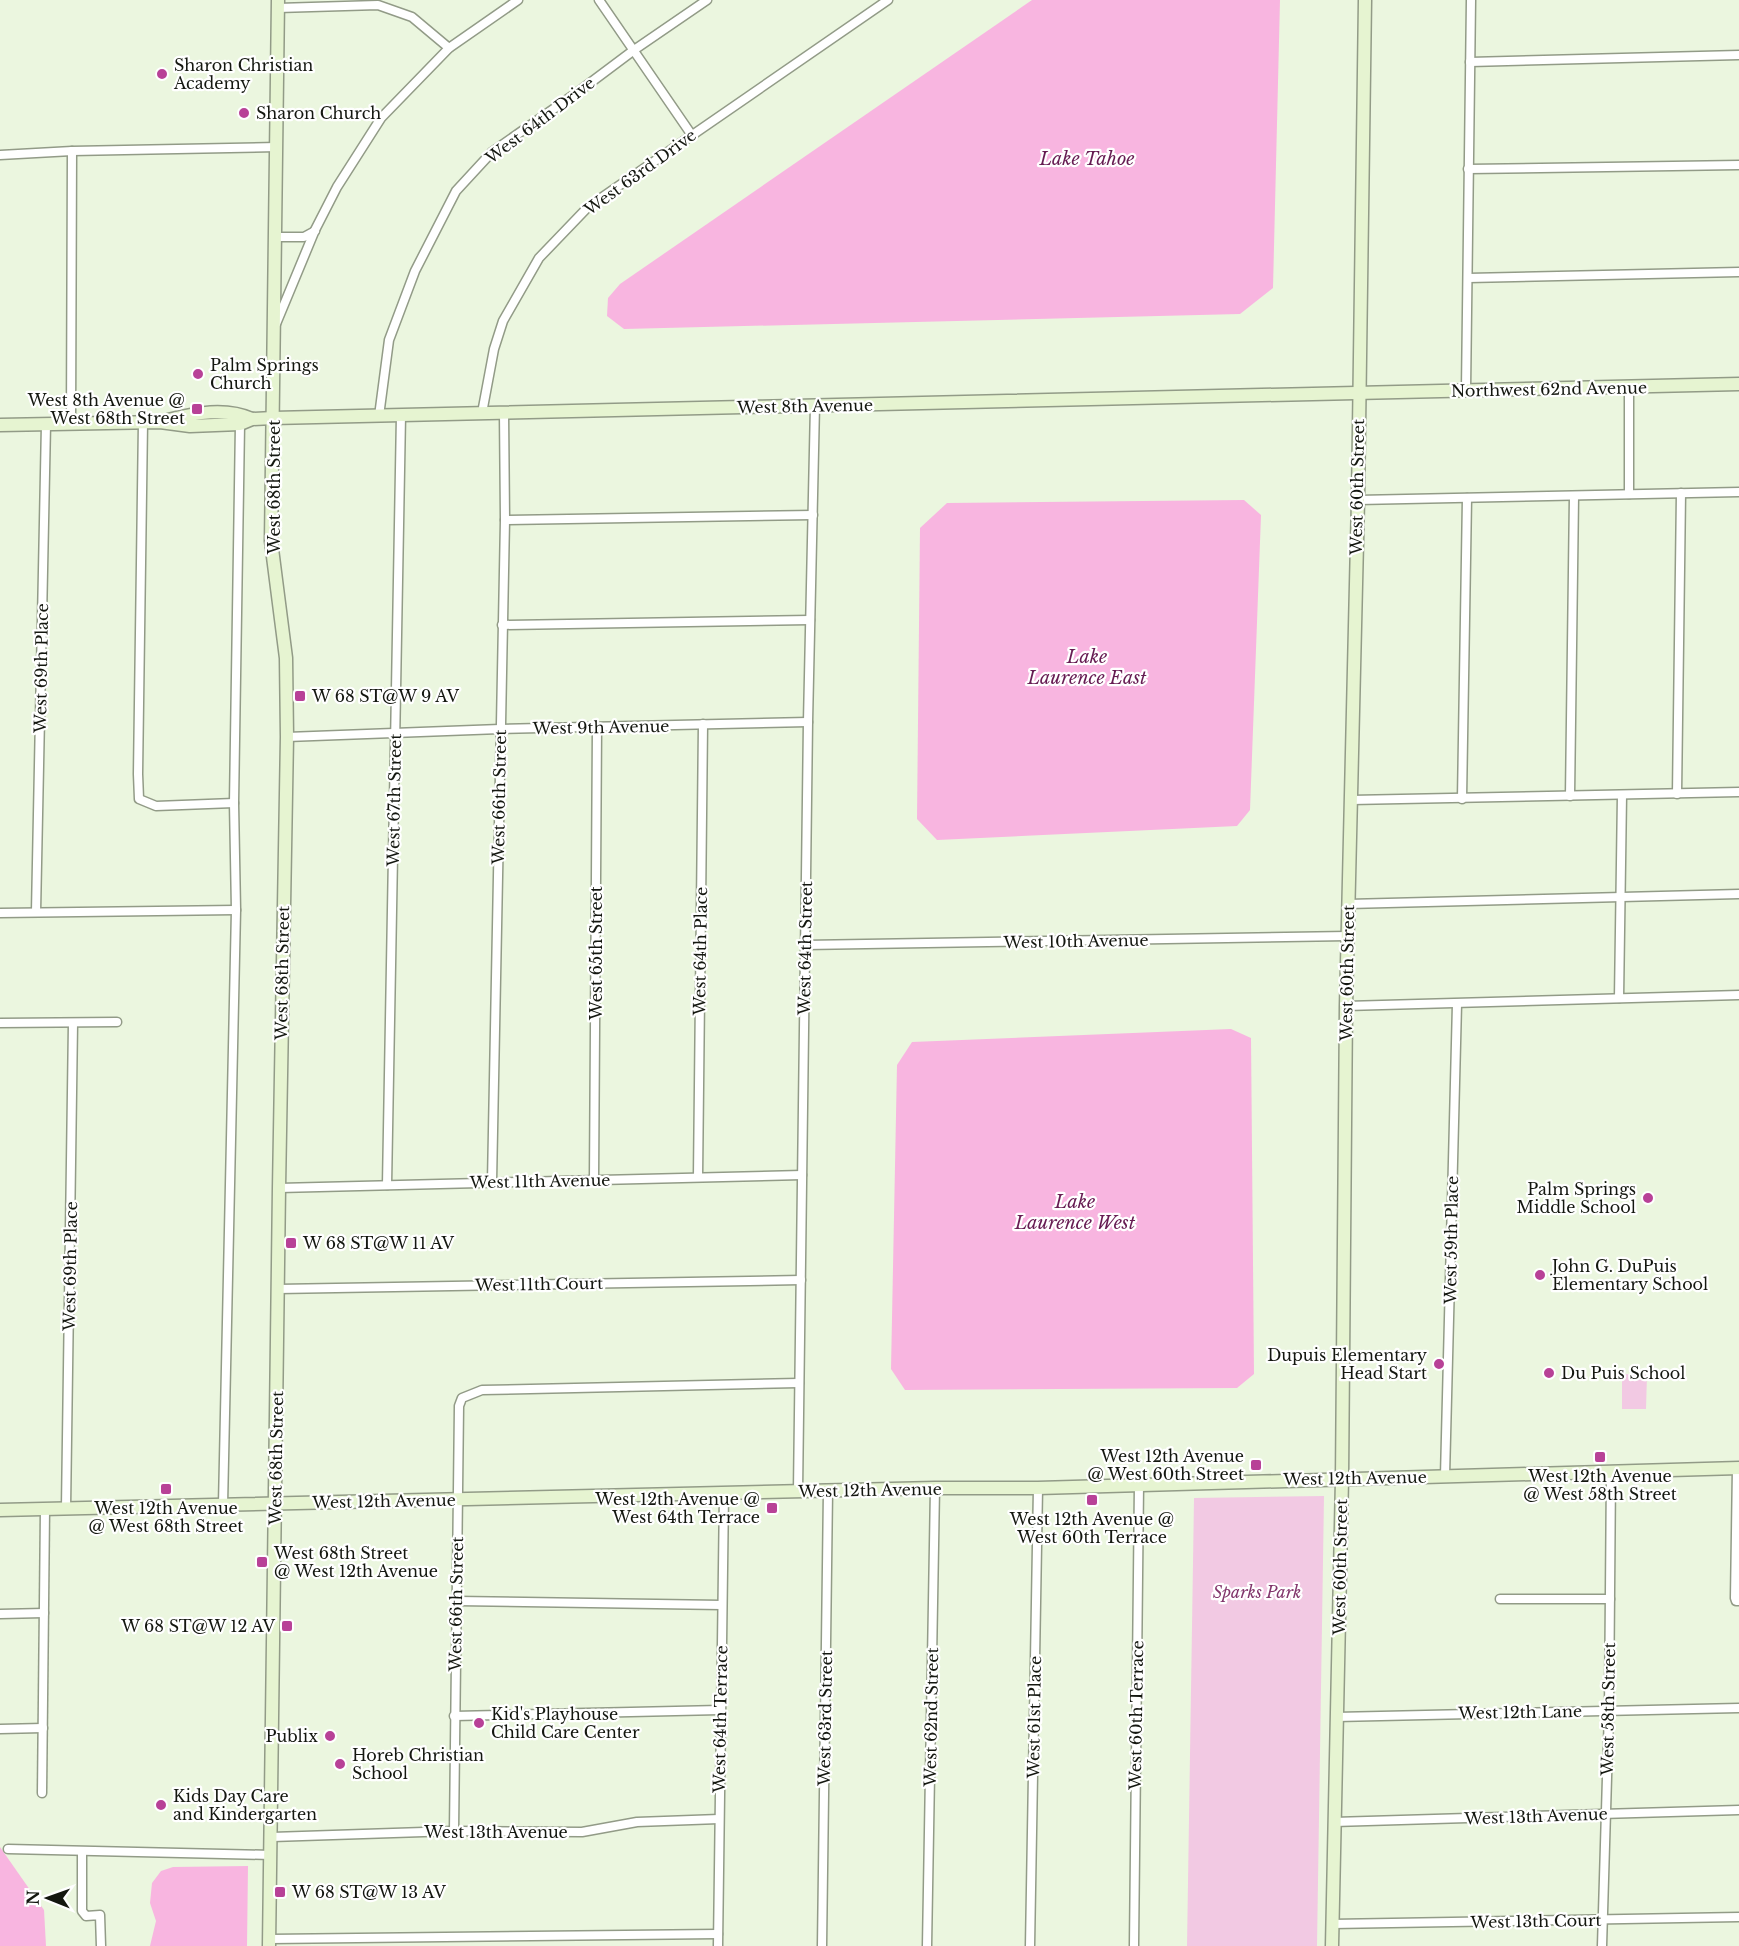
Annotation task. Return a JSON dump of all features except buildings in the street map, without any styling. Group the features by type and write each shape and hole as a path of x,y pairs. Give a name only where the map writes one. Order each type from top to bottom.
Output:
{"street":[{"path":"275,328 315,230 337,187 381,118 449,48 518,0"},
{"path":"598,0 691,134"},
{"name":"West 64th Drive","path":"379,416 389,340 415,271 456,191 492,152 707,0"},
{"name":"West 63rd Drive","path":"482,413 494,349 503,321 539,258 588,207 888,0"},
{"name":"West 60th Street","path":"1332,1946 1342,1479 1346,1006 1358,500 1365,0"},
{"path":"1466,390 1471,0"},
{"path":"278,4 378,6 412,17 449,48"},
{"name":"West 68th Street","path":"269,1942 287,737 286,658 271,541 278,4"},
{"path":"1470,62 1739,55"},
{"path":"0,155 72,151 277,147"},
{"path":"71,423 72,151"},
{"path":"1468,169 1739,165"},
{"path":"276,237 304,237 315,230"},
{"path":"1468,278 1739,272"},
{"name":"Northwest 62nd Avenue","path":"1358,392 1739,384"},
{"path":"1629,387 1629,494"},
{"name":"West 8th Avenue","path":"0,425 160,422 190,426 240,424 252,419 273,418 1358,392"},
{"name":"West 64th Street","path":"798,1491 808,722 815,405"},
{"name":"West 8th Avenue","path":"160,422 192,413 239,413 252,419"},
{"name":"West 66th Street","path":"492,1182 505,520 504,413"},
{"name":"West 67th Street","path":"387,1185 401,415"},
{"path":"143,422 139,799 156,806 234,803"},
{"name":"West 69th Place","path":"36,912 46,424"},
{"name":"West 68th Street","path":"223,1505 236,910 234,803 240,424"},
{"path":"1358,500 1739,492"},
{"path":"1677,794 1681,493"},
{"path":"1570,796 1574,496"},
{"path":"1462,799 1467,498"},
{"path":"505,520 813,515"},
{"path":"502,625 810,620"},
{"name":"West 9th Avenue","path":"287,737 500,729 808,722"},
{"name":"West 64th Place","path":"698,1177 703,724"},
{"name":"West 65th Street","path":"594,1180 597,727"},
{"path":"1352,800 1739,792"},
{"path":"1619,998 1622,795"},
{"path":"1348,904 1739,894"},
{"path":"0,913 236,910"},
{"name":"West 10th Avenue","path":"805,945 1348,936"},
{"path":"1346,1006 1739,995"},
{"name":"West 59th Place","path":"1446,1476 1457,1004"},
{"path":"0,1023 117,1022"},
{"name":"West 69th Place","path":"66,1509 73,1023"},
{"name":"West 11th Avenue","path":"279,1188 802,1175"},
{"name":"West 11th Court","path":"278,1289 801,1280"},
{"name":"West 66th Street","path":"454,1832 459,1406 462,1398 482,1390 799,1383"},
{"path":"1738,1468 1738,1602"},
{"name":"West 12th Avenue","path":"0,1510 935,1488 1038,1488 1738,1468"},
{"name":"West 58th Street","path":"1602,1946 1609,1710 1611,1472"},
{"name":"West 60th Terrace","path":"1134,1946 1139,1484"},
{"name":"West 62nd Street","path":"927,1946 935,1488"},
{"name":"West 61st Place","path":"1030,1946 1038,1488"},
{"name":"West 63rd Street","path":"822,1946 828,1491"},
{"name":"West 64th Terrace","path":"718,1946 724,1493"},
{"path":"42,1793 45,1509"},
{"path":"1500,1599 1610,1599"},
{"path":"457,1601 722,1605"},
{"path":"0,1614 44,1613"},
{"name":"West 12th Lane","path":"1336,1717 1739,1708"},
{"path":"454,1716 720,1710"},
{"path":"0,1729 43,1728"},
{"name":"West 13th Avenue","path":"1334,1822 1739,1810"},
{"name":"West 13th Avenue","path":"272,1837 454,1832 582,1832 637,1822 719,1819"},
{"path":"8,1849 271,1855"},
{"path":"82,1852 82,1911 86,1916 100,1916 101,1946"},
{"name":"West 13th Court","path":"1332,1924 1739,1917"},
{"path":"269,1942 718,1934"}],"green space":[{"path":"1622,1374 1647,1375 1646,1409 1622,1409"},
{"name":"Sparks Park","path":"1324,1496 1317,1946 1187,1946 1194,1498"}],"water":[{"name":"Lake Tahoe","path":"1032,0 1280,0 1273,288 1240,314 624,329 607,316 608,298 620,284"},
{"name":"Lake Laurence East","path":"1244,500 1261,515 1250,810 1237,826 937,840 917,819 920,528 947,503"},
{"name":"Lake Laurence West","path":"1231,1029 1251,1038 1254,1374 1237,1388 905,1390 891,1369 897,1065 912,1042"},
{"path":"0,1847 44,1910 46,1946 0,1946"},
{"path":"248,1866 247,1946 150,1946 156,1921 150,1903 152,1883 161,1871 173,1867"}],"place":[{"name":"Sharon Christian Academy","path":"162,74"},
{"name":"Sharon Church","path":"244,113"},
{"name":"Palm Springs Church","path":"198,374"},
{"name":"West 8th Avenue @ West 68th Street","path":"197,409"},
{"name":"W 68 ST@W 9 AV","path":"300,696"},
{"name":"Palm Springs Middle School","path":"1648,1198"},
{"name":"W 68 ST@W 11 AV","path":"291,1243"},
{"name":"John G. DuPuis Elementary School","path":"1540,1275"},
{"name":"Dupuis Elementary Head Start","path":"1439,1364"},
{"name":"Du Puis School","path":"1549,1373"},
{"name":"West 12th Avenue @ West 58th Street","path":"1600,1457"},
{"name":"West 12th Avenue @ West 60th Street","path":"1256,1465"},
{"name":"West 12th Avenue @ West 68th Street","path":"166,1489"},
{"name":"West 12th Avenue @ West 60th Terrace","path":"1092,1500"},
{"name":"West 12th Avenue @ West 64th Terrace","path":"772,1508"},
{"name":"West 68th Street @ West 12th Avenue","path":"262,1562"},
{"name":"W 68 ST@W 12 AV","path":"287,1626"},
{"name":"Kid's Playhouse Child Care Center","path":"479,1723"},
{"name":"Publix","path":"330,1736"},
{"name":"Horeb Christian School","path":"340,1764"},
{"name":"Kids Day Care and Kindergarten","path":"161,1805"},
{"name":"W 68 ST@W 13 AV","path":"280,1892"}]}
